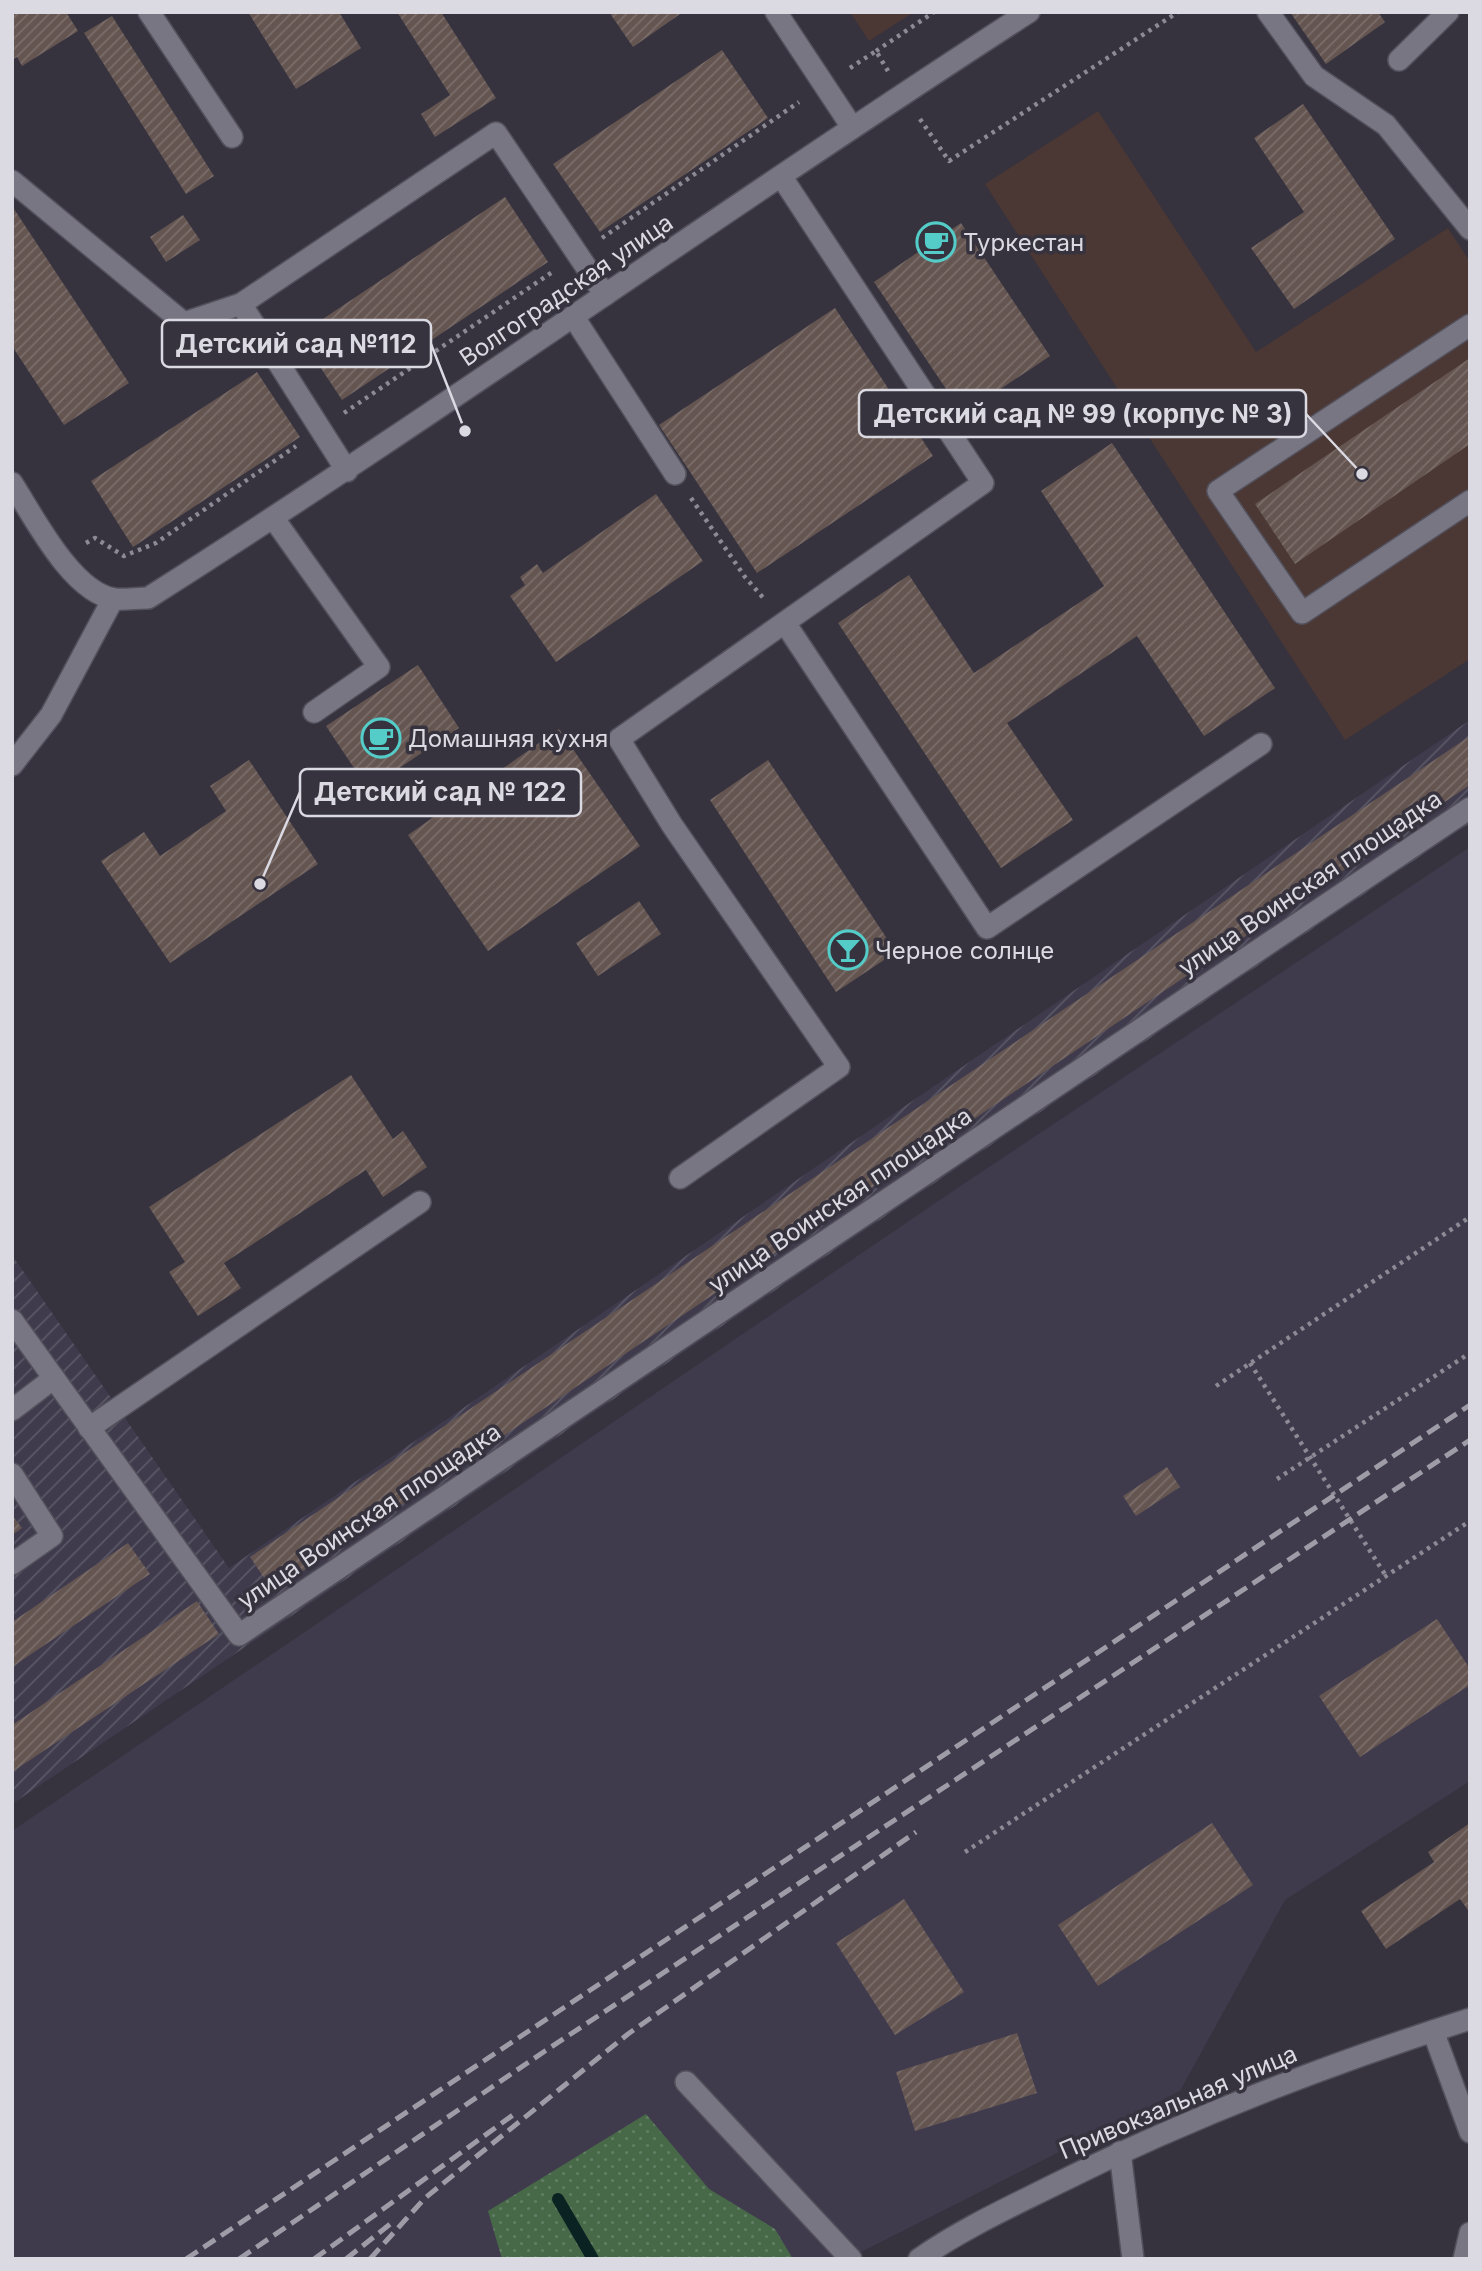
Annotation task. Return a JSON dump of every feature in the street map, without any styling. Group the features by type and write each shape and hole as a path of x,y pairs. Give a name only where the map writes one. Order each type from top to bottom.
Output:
{"street":[{"path":"149,12 232,138"},
{"path":"776,12 852,127"},
{"name":"Волгоградская улица","path":"113,599 148,598 274,519 852,127 1029,12"},
{"path":"1268,12 1314,76 1386,125 1470,229"},
{"path":"1399,60 1448,12"},
{"path":"12,181 184,323 241,304 496,134 604,295"},
{"path":"680,1178 839,1067 673,825 620,739 984,482 781,176"},
{"path":"241,304 347,471"},
{"path":"573,316 676,474"},
{"path":"1470,325 1217,491 1302,612 1470,501"},
{"path":"12,483 61,558 85,585 113,599 51,715 12,765"},
{"path":"274,519 379,667 314,712"},
{"path":"785,623 988,928 1261,744"},
{"name":"улица Воинская площадка","path":"89,1427 239,1635 1470,808"},
{"path":"12,1320 89,1427 419,1202"},
{"path":"12,1410 54,1378"},
{"path":"12,1475 52,1536 12,1564"},
{"name":"Привокзальная улица","path":"919,2259 953,2235 1120,2152 1350,2057 1470,2020"},
{"path":"1433,2031 1470,2132"},
{"path":"686,2082 851,2259"},
{"path":"1120,2152 1133,2259"},
{"path":"1464,2259 1470,2233"}],"path":[{"path":"876,51 934,12"},
{"path":"676,474 745,577 785,623"},
{"path":"1216,1386 1470,1217"},
{"path":"1277,1479 1470,1353"},
{"path":"1250,1363 1386,1576"},
{"path":"965,1852 1470,1521"}],"shaded area":[{"path":"850,12 914,12 869,41"},
{"path":"1098,111 1256,352 1448,228 1470,262 1470,659 1345,740 985,184"},
{"path":"1470,720 1470,823 12,1804 12,1255 229,1568"},
{"path":"1470,847 1470,1781 1285,1900 1180,2091 847,2259 12,2259 12,1831 956,1189"}],"green space":[{"path":"646,2114 709,2189 775,2229 793,2259 502,2259 488,2211"}],"building":[{"path":"12,12 66,12 78,31 22,66 17,57 12,60"},
{"path":"248,12 339,12 361,48 296,89"},
{"path":"397,12 441,12 496,98 435,137 421,114 450,95"},
{"path":"609,12 683,12 633,47"},
{"path":"1290,12 1378,12 1385,22 1326,64"},
{"path":"112,16 214,176 186,194 84,33"},
{"path":"722,50 768,118 600,232 553,164"},
{"path":"1303,104 1395,239 1294,309 1251,248 1304,212 1254,138"},
{"path":"505,197 548,262 342,400 299,335"},
{"path":"12,206 129,383 64,425 12,346"},
{"path":"183,215 200,240 166,262 150,237"},
{"path":"961,223 1050,356 963,414 874,282"},
{"path":"835,308 933,456 757,573 659,425"},
{"path":"1470,358 1470,444 1295,564 1255,504"},
{"path":"257,372 300,437 133,547 91,481"},
{"path":"1112,443 1275,688 1204,736 1137,636 1007,723 1073,820 1001,868 838,623 909,575 974,673 1104,586 1041,491"},
{"path":"656,494 703,561 556,662 510,596 525,585 520,577 537,564 543,573"},
{"path":"418,665 459,728 368,789 326,726"},
{"path":"559,729 640,846 488,951 408,835"},
{"path":"1470,736 1470,785 273,1591 250,1557"},
{"path":"249,760 318,864 170,963 101,861 144,832 160,856 226,811 210,786"},
{"path":"768,760 896,952 836,992 710,800"},
{"path":"639,901 661,934 598,976 576,943"},
{"path":"351,1075 393,1139 403,1131 427,1167 383,1197 366,1170 224,1263 241,1288 198,1316 169,1272 185,1262 149,1207"},
{"path":"1167,1467 1180,1487 1136,1516 1123,1496"},
{"path":"12,1515 22,1528 12,1535"},
{"path":"128,1543 150,1574 12,1667 12,1622"},
{"path":"197,1601 219,1634 12,1772 12,1725"},
{"path":"1437,1619 1470,1669 1470,1685 1360,1757 1319,1696"},
{"path":"1212,1823 1253,1885 1098,1986 1058,1925"},
{"path":"1470,1823 1470,1913 1460,1899 1386,1949 1361,1911 1434,1862 1428,1852"},
{"path":"904,1899 964,1992 895,2035 836,1943"},
{"path":"1017,2033 1037,2093 915,2131 896,2072"}],"waterway":[{"path":"558,2199 593,2259"}],"railway":[{"path":"186,2259 1470,1405"},
{"path":"239,2259 545,2051 1470,1440"},
{"path":"370,2259 425,2198 628,2034 916,1832"},
{"path":"314,2259 513,2115"},
{"path":"346,2259 394,2221"}],"place":[{"name":"Туркестан","path":"936,242"},
{"name":"Детский сад №112","path":"465,431"},
{"name":"Детский сад № 99 (корпус № 3)","path":"1362,474"},
{"name":"Домашняя кухня","path":"381,738"},
{"name":"Детский сад № 122","path":"260,884"},
{"name":"Черное солнце","path":"848,950"}]}
